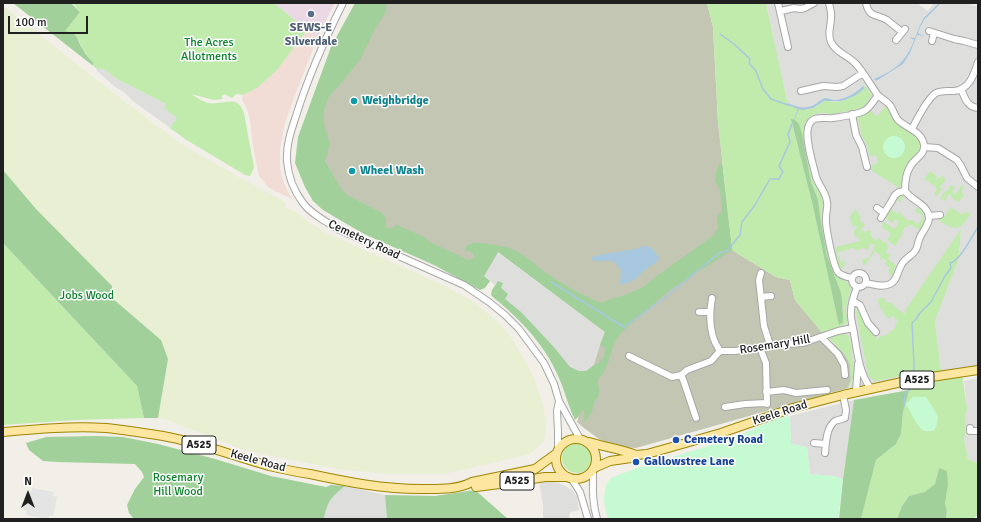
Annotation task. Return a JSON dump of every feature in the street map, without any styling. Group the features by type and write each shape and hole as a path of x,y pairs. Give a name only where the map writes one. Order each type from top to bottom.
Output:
{"main road":[{"name":"Keele Road","path":"582,440 636,455 647,454 721,433 793,408 843,395 911,380 978,370"},
{"name":"Keele Road","path":"5,433 80,428 106,428 165,436 270,466 340,481 376,487 401,489 428,489 465,486 473,487 545,477 570,478"},
{"path":"572,439 582,440 591,445 595,452 596,460 593,469 587,476 576,479 570,478 562,473 558,467 556,459 557,452 565,442 572,439"},
{"name":"Keele Road","path":"465,486 472,482 535,469 557,452"},
{"name":"Keele Road","path":"593,469 610,461 631,458 636,455"}],"street":[{"name":"Cemetery Road","path":"343,3 327,35 302,96 288,139 288,173 291,182 303,204 325,222 340,230 464,285 505,315 519,329 544,363 554,384 558,401 582,440"},
{"path":"778,3 788,47"},
{"path":"780,11 794,8 801,9 814,3"},
{"path":"829,3 832,17 828,34 830,40 837,50 855,62 878,95 889,104 899,120 921,137 924,147 921,155 909,168 905,191 924,208 929,216 928,224 919,239 916,250 903,262 894,281 883,286 866,283 861,287 857,287"},
{"path":"866,3 873,15 904,30 896,40"},
{"path":"932,41 932,32 978,45"},
{"path":"786,38 793,37"},
{"path":"912,129 932,96 937,92 946,90 955,91 966,87 974,74 978,62"},
{"path":"809,97 804,90 823,86 843,86 865,75"},
{"path":"961,89 967,102 974,109"},
{"path":"852,278 840,273 836,267 826,219 827,199 817,181 808,144 808,126 815,119 820,117 834,118 861,112 866,109 878,95"},
{"path":"852,114 856,135 862,147 866,164 873,160"},
{"path":"924,147 938,148 957,160 966,178 978,187"},
{"path":"877,208 882,216 896,194 905,191"},
{"path":"929,216 940,215"},
{"path":"857,287 852,282 854,274 859,272 865,276 866,283"},
{"path":"761,273 759,280 764,326 770,345"},
{"path":"857,287 851,312 853,328 863,375 866,383 871,389"},
{"path":"761,297 770,296"},
{"path":"629,356 672,377 681,375 686,370 711,361 720,351 716,346 711,328 710,312 712,298"},
{"path":"853,300 860,305 868,323 876,332"},
{"path":"699,312 710,312"},
{"name":"Rosemary Hill","path":"720,351 735,351 760,348 770,345 803,343 838,331 853,328"},
{"path":"821,337 838,354 846,371"},
{"path":"725,407 745,404 767,404 766,363 760,348"},
{"path":"856,392 858,356"},
{"path":"681,375 696,418"},
{"path":"766,392 784,390 796,393 827,390"},
{"path":"825,454 830,427 835,422 845,418 846,410 843,395"},
{"name":"Cemetery Road","path":"557,452 558,401"},
{"path":"970,430 978,431"},
{"path":"814,443 826,444"},
{"path":"593,469 592,499 597,519"},
{"path":"570,478 580,492 588,519"}],"shaded area":[{"path":"274,3 335,3 318,36 307,30"},
{"path":"356,3 707,3 713,27 718,122 732,250 776,277 790,280 795,300 826,337 842,351 847,358 850,365 851,379 848,388 636,448 621,447 607,443 584,428 577,422 578,415 605,332 498,252 484,276 339,209 313,118"},
{"path":"766,3 917,3 928,11 934,3 966,3 978,7 978,366 941,371 935,321 959,258 961,230 905,310 905,315 882,377 913,376 848,388 851,379 790,115"},
{"path":"3,6 178,142 284,201 286,204 285,208 297,212 309,223 326,233 443,285 472,301 497,321 511,337 532,373 543,404 546,427 544,441 530,454 444,474 388,474 339,469 244,450 167,420 158,418 168,359 161,340 112,298 3,170"},
{"path":"307,30 318,36 285,123 280,148 280,167 282,177 292,199 269,188 259,176 253,146 250,119 242,99 243,95 257,88 277,70"},
{"path":"104,69 117,79 166,104 164,108 178,118 170,128 133,101 124,92 115,87 96,70"},
{"path":"497,252 605,332 580,407 553,346 500,295 501,290 484,276"},
{"path":"978,378 978,463 968,459 964,438 967,409 964,381"},
{"path":"854,400 843,479 833,476 810,474 807,447 791,444 790,416"},
{"path":"539,481 558,483 572,490 577,497 579,510 570,512 569,519 543,519 543,505"},
{"path":"345,486 385,495 387,519 324,519 326,507 333,496"},
{"path":"32,488 54,492 53,496 57,497 53,516 49,516 48,519 43,519 26,515 27,511 23,510 26,491 31,492"}],"green space":[{"path":"13,3 71,3 80,12 65,31 74,34 84,52 94,63 92,65"},
{"name":"The Acres Allotments","path":"274,3 307,30 277,70 257,88 243,95 236,94 232,98 224,94 221,97 223,99 214,100 191,94 208,103 234,102 238,103 241,107 244,113 254,168 250,176 245,175 185,139 170,128 177,118 164,108 166,104 117,79 104,69 97,69 92,65 94,63 82,48 78,39 64,31 80,12 74,4"},
{"path":"355,3 387,3 385,14 377,25 361,58 329,96 324,110 324,124 330,144 325,161 341,189 347,195 382,213 386,219 385,227 390,229 397,225 468,260 475,258 473,253 465,250 467,245 473,243 492,244 512,249 565,285 602,303 642,288 713,236 718,228 717,216 722,212 720,189 715,180 717,168 720,163 722,165 732,250 670,290 622,332 614,344 604,372 598,379 597,383 599,387 599,395 594,402 592,412 584,422 584,410 575,420 553,365 539,343 513,315 491,295 492,290 498,281 503,283 501,288 508,294 505,299 521,312 553,346 570,367 579,371 586,371 599,363 604,357 606,348 600,345 605,332 498,252 484,276 490,281 485,288 480,290 434,265 364,234 323,210 313,201 305,187 295,163 298,137 331,47"},
{"path":"707,3 766,3 788,105 794,108 813,109 825,101 836,102 848,99 859,93 866,86 872,95 861,108 832,114 822,113 812,115 805,123 803,131 813,181 823,199 821,220 830,261 836,275 847,282 851,288 846,308 847,323 839,328 840,335 848,335 851,341 854,377 849,388 851,379 850,365 847,358 842,351 819,329 795,300 790,280 776,277 732,250 718,122 713,27","holes":["795,120 799,124 811,182 818,200 827,256 841,293 843,310 839,325 812,202 792,124"]},
{"path":"886,106 896,122 913,134 919,141 919,151 906,164 902,186 899,188 871,170 872,165 878,163 876,155 871,156 869,154 866,143 862,137 858,120 859,116 870,111 877,116","holes":["896,137 902,140 905,147 904,151 894,158 887,155 884,149 884,144"]},
{"path":"791,119 795,120 799,124 802,134 811,182 818,200 827,256 841,293 843,322 839,325 812,202"},
{"path":"894,136 902,139 905,147 902,155 894,158 886,155 883,147 886,139"},
{"name":"Jobs Wood","path":"3,170 36,209 112,286 112,298 161,340 168,359 158,418 144,418 137,386 3,243"},
{"path":"930,171 937,176 935,179 936,180 939,177 941,178 943,175 946,179 940,187 942,189 937,196 934,194 937,189 935,188 936,187 924,179"},
{"path":"951,185 955,187 952,192 956,194 962,185 964,187 961,192 964,195 959,202 952,198 949,194 945,201 943,200 947,193 942,200 940,198"},
{"path":"903,194 904,196 900,202 897,200 891,209 898,214 900,211 902,213 901,215 909,221 912,220 918,224 923,218 921,217 922,215 916,213 917,212 915,211 917,207 924,215 924,221 919,230 910,224 905,227 895,246 887,240 891,234 882,227 883,221 894,229 899,222 895,219 893,223 884,217 897,196"},
{"path":"950,208 962,215 964,212 970,214 972,212 961,226 954,228 949,227 938,219 945,216"},
{"path":"855,209 861,217 859,220 865,224 855,239 854,231 857,227 855,225 853,228 850,217"},
{"path":"961,229 959,258 935,321 941,371 876,381 873,380 868,376 856,312 857,307 859,307 876,335 876,338 878,339 881,336 887,335 896,327 895,325 898,320 894,319 894,316 889,319 883,313 884,312 879,306 877,299 884,298 887,303 890,302 905,314 905,310"},
{"path":"862,230 872,232 870,235 876,241 878,238 887,244 888,249 885,252 891,255 888,259 896,265 892,276 888,271 890,268 885,264 887,260 882,258 881,260 879,259 881,256 875,251 865,265 863,265 862,259 869,258 875,245 870,244 868,250 862,248 855,251 854,248 838,252 841,262 845,261 844,267 840,269 835,247 860,241 861,240 857,237"},
{"path":"3,243 137,386 144,418 75,420 3,425"},
{"path":"962,373 967,409 964,438 968,459 978,463 978,515 972,519 946,519 947,510 945,504 948,485 939,468 935,484 926,492 909,496 902,506 897,519 861,519 876,460 896,444 901,434 903,412 911,380"},
{"path":"909,390 903,412 901,434 896,444 876,460 861,519 839,519 854,400"},
{"path":"913,397 926,397 935,410 938,417 934,431 923,431 917,424 906,404"},
{"path":"790,416 791,444 807,447 810,474 833,476 843,479 838,519 608,519 604,498 606,485 611,478 634,469 721,442 775,419"},
{"name":"Rosemary Hill Wood","path":"46,437 123,437 158,444 271,476 326,487 331,485 345,486 330,500 324,519 134,519 129,513 127,505 135,489 144,477 142,472 135,464 43,461 29,450 26,443"},
{"path":"577,443 588,447 592,458 588,469 577,473 566,469 562,458 566,447"},
{"path":"939,468 947,471 948,485 945,504 947,510 946,519 897,519 902,506 909,496 925,492 935,484"},
{"path":"475,490 508,519 387,519 385,495 435,496"}],"water":[{"path":"925,16 926,17 918,33 924,36 917,35 910,53 903,64 876,81 874,79 894,69 903,60 911,48 914,40 909,37 915,38 920,25"},
{"path":"863,86 865,88 856,95 845,100 824,101 813,108 803,110 799,109 792,125 798,109 788,105 787,103 805,108 825,98 835,100 847,97"},
{"path":"644,246 653,250 659,258 658,261 634,280 621,285 621,270 614,262 597,261 591,259 592,257 636,249"}],"waterway":[{"path":"926,17 940,3"},
{"path":"720,34 734,44 750,59 749,63 756,71 763,89 771,99 788,105"},
{"path":"551,282 624,327 666,297 719,253 727,251 740,235 742,222 755,205 770,179 779,179 783,172 779,166 790,142 788,134 792,124"},
{"path":"914,371 912,323 931,302 951,268 950,263 958,258 962,253 978,227"},
{"path":"904,406 905,394 916,383"}],"place":[{"name":"SEWS-E Silverdale","path":"311,14"},
{"name":"Weighbridge","path":"354,101"},
{"name":"Wheel Wash","path":"352,171"},
{"name":"Cemetery Road","path":"676,440"},
{"name":"Gallowstree Lane","path":"636,462"}]}
